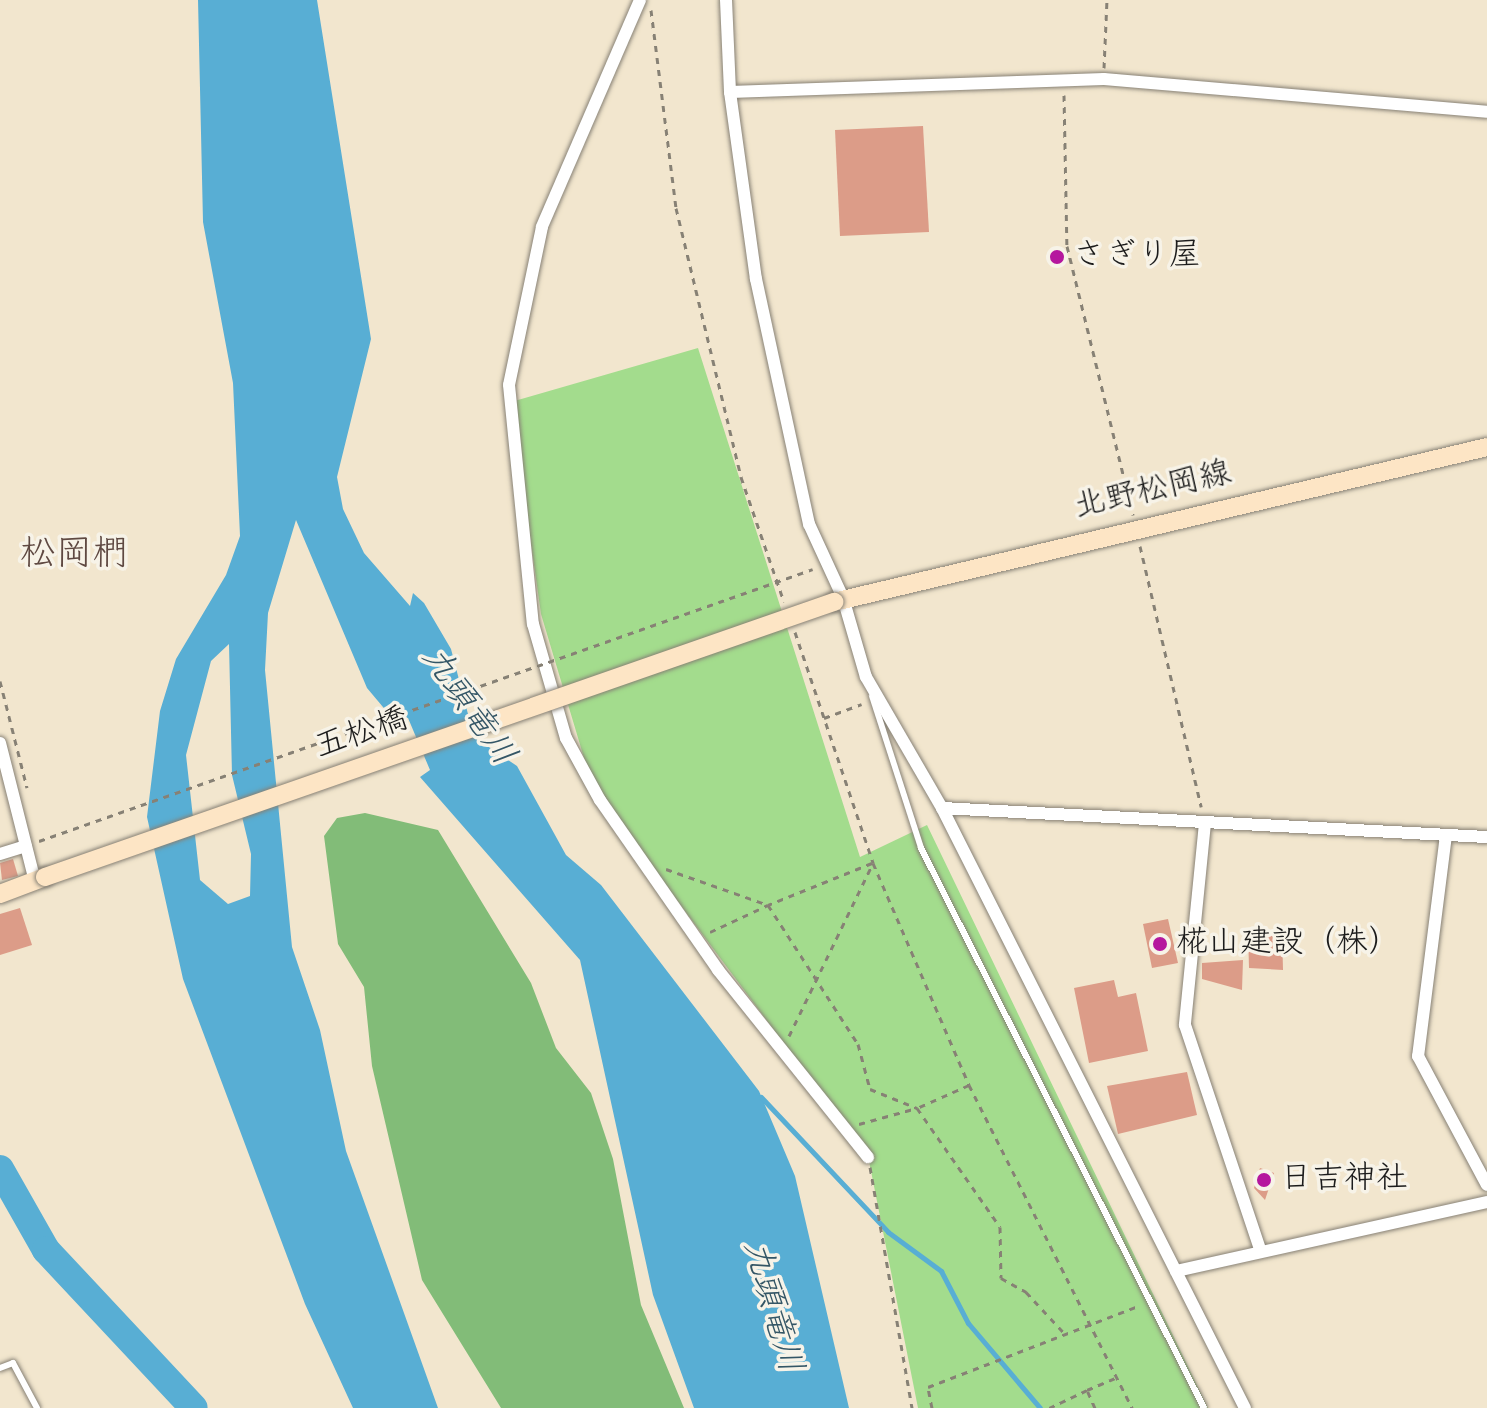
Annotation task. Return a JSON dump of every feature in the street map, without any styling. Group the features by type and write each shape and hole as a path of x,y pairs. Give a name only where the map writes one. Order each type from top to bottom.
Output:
{"main road":[{"name":"北野松岡線","path":"839,600 1135,526 1487,447"},
{"name":"五松橋","path":"40,879 839,600"},
{"path":"0,894 40,879"}],"street":[{"path":"640,0 542,227 509,385 533,624 566,738 642,861 697,939 868,1157"},
{"path":"725,3 730,92 756,279 803,497 866,677 942,808 1245,1408"},
{"path":"730,92 1104,79 1487,112"},
{"path":"0,743 40,879"},
{"path":"942,808 1487,837"},
{"path":"1205,823 1185,1025 1261,1252"},
{"path":"1446,835 1418,1056 1487,1185"},
{"path":"0,854 32,844"},
{"path":"1176,1271 1487,1202"}],"lane":[{"path":"866,677 921,848 1147,1302 1204,1408"},
{"path":"0,1368 13,1363 37,1408"}],"path":[{"path":"649,0 676,208 741,477 788,612"},
{"path":"1104,79 1107,0"},
{"path":"1064,81 1067,246 1205,823"},
{"path":"32,844 813,569"},
{"path":"793,627 873,863 969,1085 1132,1408"},
{"path":"0,681 30,800"},
{"path":"824,718 874,700"},
{"path":"32,844 36,828"},
{"path":"642,861 768,905 858,1044 870,1089 917,1108 1000,1227 1001,1278 1026,1292 1065,1334"},
{"path":"697,939 768,905 873,863"},
{"path":"782,1049 873,863"},
{"path":"845,1128 917,1108 969,1085"},
{"path":"868,1157 912,1408"},
{"path":"932,1408 928,1387 1147,1302"},
{"path":"1049,1408 1117,1377"},
{"path":"1087,1390 1095,1408"}],"green space":[{"path":"698,348 860,857 927,825 1208,1408 918,1408 868,1156 593,788 541,614 511,402"},
{"path":"365,813 438,830 531,983 556,1048 591,1093 613,1159 641,1305 684,1408 501,1408 422,1280 372,1066 364,987 338,944 324,836 337,818"}],"water":[{"name":"九頭竜川","path":"198,0 317,0 371,339 337,477 343,509 364,553 410,606 413,593 424,603 451,649 474,737 517,766 566,855 601,885 759,1091 795,1176 849,1408 694,1408 653,1295 580,960 420,777 430,770 408,718 388,713 367,688 296,520 268,613 265,670 292,947 320,1030 346,1151 438,1408 353,1408 305,1304 183,979 147,817 160,711 176,659 226,575 240,536 233,383 203,222","holes":["229,644 232,775 251,854 250,896 228,904 200,880 186,755 211,661"]}],"building":[{"path":"923,126 929,232 840,236 835,130"},
{"path":"13,859 18,876 2,880 0,863"},
{"path":"20,908 32,945 0,955 0,914"},
{"name":"椛山建設（株）","path":"1168,919 1178,963 1152,968 1143,924"},
{"path":"1282,930 1283,970 1249,968 1248,931"},
{"path":"1243,960 1242,990 1202,979 1202,963"},
{"path":"1114,980 1118,997 1136,993 1148,1051 1089,1063 1074,988"},
{"path":"1187,1072 1197,1115 1118,1134 1107,1086"},
{"path":"1260,1168 1274,1173 1265,1200 1254,1188"}],"waterway":[{"path":"761,1097 888,1232 941,1271 968,1323 1040,1408"},
{"path":"0,1169 46,1250 194,1408"}],"place":[{"name":"さぎり屋","path":"1057,257"},
{"name":"椛山建設（株）","path":"1160,944"},
{"name":"日吉神社","path":"1264,1180"}],"district":[{"name":"松岡椚","path":"74,556"}]}
